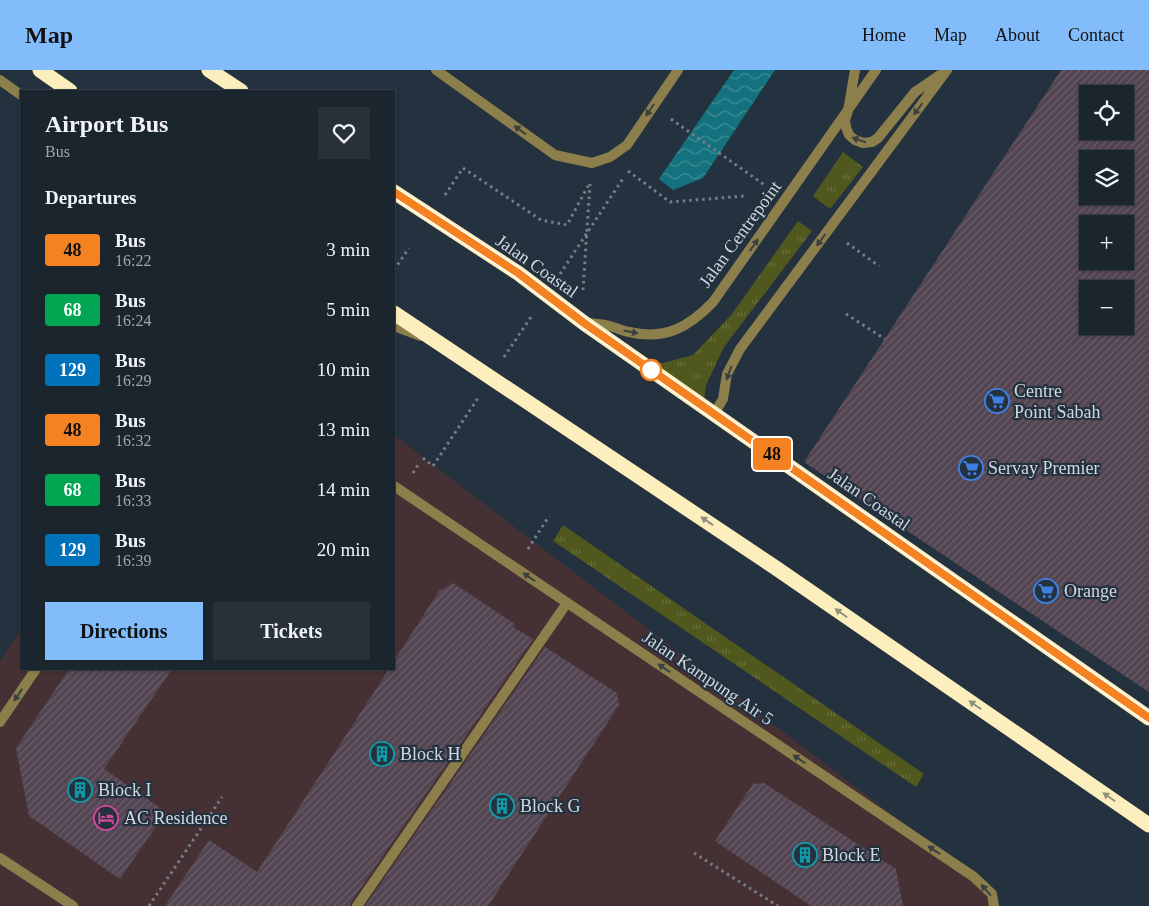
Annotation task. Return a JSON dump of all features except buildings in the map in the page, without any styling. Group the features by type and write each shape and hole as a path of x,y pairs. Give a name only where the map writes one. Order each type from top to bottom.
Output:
{"highway":[{"path":"40,70 69,90"},
{"path":"209,70 239,90"},
{"name":"Jalan Coastal","path":"395,193 518,273 584,323 1149,718"},
{"path":"395,313 773,566 1149,825"}],"street":[{"path":"436,70 555,155 592,163 610,156 627,145 678,70"},
{"path":"855,70 845,120 849,135 863,143 872,142 878,138 915,92 947,70"},
{"name":"Jalan Centrepoint","path":"584,323 609,326 628,332 649,335 668,333 700,315 713,302 876,70"},
{"path":"714,414 723,399 727,374 740,349 947,70"},
{"path":"0,80 20,94"},
{"path":"395,326 445,346"},
{"name":"Jalan Kampung Air 5","path":"395,487 974,877 992,894 994,906"},
{"path":"357,906 567,603"},
{"path":"0,722 35,670"},
{"path":"0,858 74,906"}],"path":[{"path":"444,196 463,168 541,220 567,225 590,181 583,290"},
{"path":"626,170 670,202 745,196"},
{"path":"395,269 409,248"},
{"path":"846,314 885,339"},
{"path":"516,569 549,516"},
{"path":"149,906 222,797"},
{"path":"694,853 778,906"}],"shaded area":[{"path":"395,436 974,877 994,906 0,906 0,661 20,631 20,670 395,670"}],"green space":[{"path":"843,152 863,167 830,209 813,196"},
{"path":"798,221 812,231 724,347 706,385 703,408 641,362 663,363 693,355 732,314"},
{"path":"563,525 924,774 916,787 553,541"}],"water":[{"path":"734,70 775,70 703,178 673,190 659,179"}],"bus line":[{"name":"48","path":"395,193 518,273 584,323 1149,718"}],"place":[{"name":"Centre Point Sabah","path":"997,401"},
{"name":"Servay Premier","path":"971,468"},
{"name":"Orange","path":"1046,591"},
{"name":"Block H","path":"382,754"},
{"name":"Block I","path":"80,790"},
{"name":"Block G","path":"502,806"},
{"name":"AC Residence","path":"106,818"},
{"name":"Block E","path":"805,855"}]}
